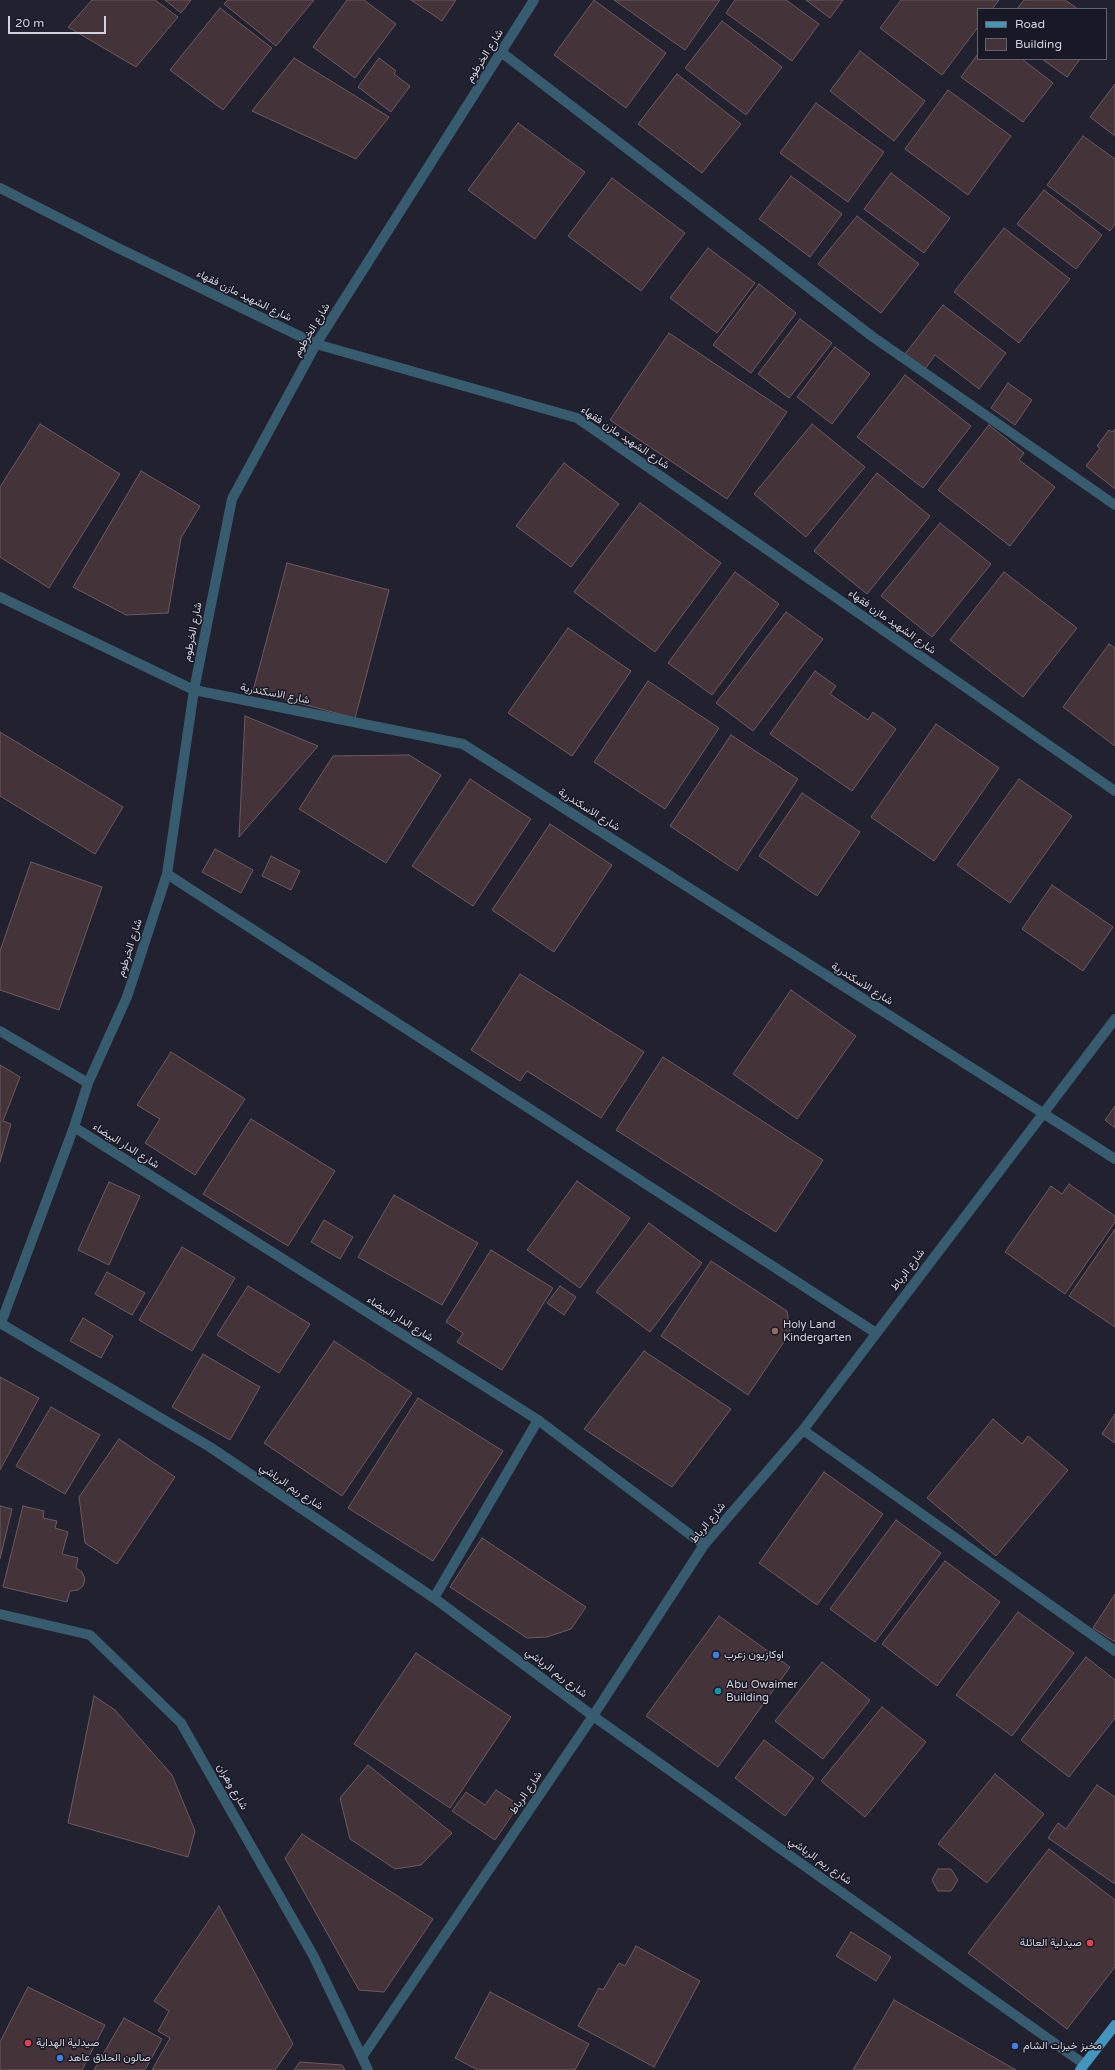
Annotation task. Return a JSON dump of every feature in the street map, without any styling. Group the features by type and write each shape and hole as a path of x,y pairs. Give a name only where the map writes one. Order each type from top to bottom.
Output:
{"main road":[{"path":"1082,2067 1115,2025"}],"street":[{"name":"شارع الخرطوم","path":"0,1323 74,1127 88,1083 127,997 167,874 194,690 232,499 316,344 534,0"},
{"path":"501,52 873,337 1115,504"},
{"name":"شارع الشهيد مازن فقهاء","path":"0,188 114,246 316,344 577,418 1115,791"},
{"name":"شارع الاسكندرية","path":"0,597 194,690 463,744 1115,1159"},
{"path":"167,874 876,1332"},
{"name":"شارع الرباط","path":"362,2057 593,1716 704,1545 802,1430 1115,1019"},
{"path":"0,1031 88,1083"},
{"name":"شارع الدار البيضاء","path":"74,1127 538,1420 704,1545"},
{"name":"شارع ريم الرياشي","path":"0,1323 210,1447 434,1598 593,1716 1082,2067"},
{"path":"434,1598 538,1420"},
{"path":"802,1430 1115,1651"},
{"name":"شارع وهران","path":"0,1614 90,1635 181,1723 313,1954 362,2057"},
{"path":"362,2057 368,2070"}],"building":[{"path":"92,0 155,0 178,17 136,67 68,27"},
{"path":"165,0 191,0 181,13"},
{"path":"228,0 314,0 276,46 224,4"},
{"path":"347,0 364,0 396,24 355,78 313,47"},
{"path":"411,0 456,0 442,21"},
{"path":"594,0 666,53 626,108 554,55"},
{"path":"614,0 720,0 685,50"},
{"path":"735,0 786,0 819,24 792,61 726,13"},
{"path":"806,0 843,0 830,18"},
{"path":"901,0 999,0 993,8 977,8 977,28 942,75 880,28"},
{"path":"1024,0 1065,0 1077,8 1018,8"},
{"path":"220,8 272,48 223,110 170,70"},
{"path":"722,21 782,67 746,115 685,68"},
{"path":"860,51 925,101 894,141 830,91"},
{"path":"977,55 977,60 1023,60 1053,83 1023,122 961,77"},
{"path":"294,58 389,117 356,159 252,111"},
{"path":"379,58 396,71 394,74 410,86 391,112 358,87"},
{"path":"1043,60 1079,60 1067,77"},
{"path":"677,74 741,124 702,173 638,124"},
{"path":"1115,84 1115,136 1090,117"},
{"path":"948,90 1011,136 968,195 905,149"},
{"path":"816,103 884,152 848,202 780,153"},
{"path":"518,123 585,172 535,239 468,190"},
{"path":"1083,136 1115,159 1115,224 1110,231 1047,185"},
{"path":"891,173 950,218 924,253 864,209"},
{"path":"791,176 842,214 810,257 759,219"},
{"path":"612,178 685,233 641,291 568,236"},
{"path":"1044,190 1102,235 1076,269 1017,224"},
{"path":"857,216 919,264 881,313 818,264"},
{"path":"1004,228 1070,279 1019,343 954,292"},
{"path":"708,248 755,283 717,333 670,298"},
{"path":"759,284 796,313 751,373 713,345"},
{"path":"943,305 1006,353 979,389 935,355 925,369 905,354"},
{"path":"800,319 832,343 789,398 758,374"},
{"path":"669,333 787,412 727,499 610,420"},
{"path":"835,347 870,374 832,424 797,397"},
{"path":"905,375 971,426 923,488 857,437"},
{"path":"1008,383 1032,400 1015,425 991,408"},
{"path":"40,424 120,474 49,588 0,557 0,487"},
{"path":"812,424 865,467 806,537 754,494"},
{"path":"989,425 1024,453 1019,460 1055,487 1010,546 938,490"},
{"path":"1115,429 1115,489 1086,466 1100,448 1097,446 1109,430 1112,432"},
{"path":"564,463 619,504 571,567 516,526"},
{"path":"141,471 200,506 181,538 168,613 126,615 73,587"},
{"path":"877,473 930,516 867,594 814,551"},
{"path":"640,503 721,563 655,652 574,592"},
{"path":"940,523 991,564 932,637 881,596"},
{"path":"287,563 389,590 355,718 253,691"},
{"path":"735,572 779,604 712,695 668,663"},
{"path":"1004,572 1077,628 1023,697 950,640"},
{"path":"786,612 823,639 753,731 716,703"},
{"path":"568,628 631,671 572,756 508,713"},
{"path":"1109,644 1115,648 1115,746 1063,707"},
{"path":"815,671 836,686 830,694 868,720 873,712 896,729 852,791 770,734"},
{"path":"648,681 719,728 665,809 594,762"},
{"path":"245,716 318,746 239,837"},
{"path":"936,724 999,768 934,861 871,817"},
{"path":"0,732 123,807 95,854 0,796"},
{"path":"731,735 798,779 737,871 670,826"},
{"path":"409,755 441,775 386,863 299,809 333,756"},
{"path":"470,779 531,819 473,906 412,866"},
{"path":"1019,779 1072,816 1010,903 957,865"},
{"path":"802,793 860,832 817,896 759,856"},
{"path":"550,824 612,865 554,952 492,910"},
{"path":"215,849 253,870 241,893 202,872"},
{"path":"271,856 300,871 291,890 262,876"},
{"path":"31,862 102,887 59,1010 0,990 0,951"},
{"path":"1052,885 1113,927 1083,971 1022,929"},
{"path":"520,974 644,1052 601,1118 527,1071 520,1081 471,1050"},
{"path":"791,990 856,1036 797,1119 733,1074"},
{"path":"171,1052 245,1099 195,1175 145,1143 160,1119 137,1105"},
{"path":"663,1057 823,1160 776,1232 616,1130"},
{"path":"0,1065 20,1077 3,1121 11,1124 0,1162"},
{"path":"1115,1106 1115,1128 1105,1120"},
{"path":"251,1119 335,1171 288,1246 203,1194"},
{"path":"577,1181 630,1218 580,1288 527,1250"},
{"path":"109,1182 140,1196 109,1265 78,1250"},
{"path":"1069,1184 1115,1216 1115,1222 1065,1294 1005,1252 1051,1186 1062,1194"},
{"path":"394,1195 478,1243 442,1305 358,1257"},
{"path":"324,1220 353,1237 340,1259 311,1242"},
{"path":"649,1223 702,1263 650,1332 596,1292"},
{"path":"1115,1229 1115,1327 1069,1296"},
{"path":"182,1247 235,1278 192,1351 139,1320"},
{"path":"491,1250 553,1288 502,1370 457,1342 463,1333 446,1322"},
{"path":"711,1261 787,1311 790,1333 748,1395 661,1336"},
{"path":"107,1272 145,1293 132,1315 95,1294"},
{"path":"248,1286 310,1324 279,1373 217,1335"},
{"path":"560,1286 576,1297 564,1315 547,1303"},
{"path":"83,1318 113,1336 101,1358 70,1341"},
{"path":"334,1341 412,1393 342,1496 264,1443"},
{"path":"644,1351 731,1409 672,1487 584,1429"},
{"path":"203,1354 260,1387 230,1440 172,1407"},
{"path":"0,1377 39,1398 0,1470"},
{"path":"418,1398 503,1451 433,1561 348,1508"},
{"path":"51,1407 100,1435 65,1494 16,1466"},
{"path":"1115,1414 1115,1443 1102,1434"},
{"path":"993,1419 1022,1444 1028,1436 1068,1470 996,1556 927,1498"},
{"path":"119,1439 175,1477 117,1564 85,1543 79,1497"},
{"path":"824,1472 883,1514 817,1605 759,1563"},
{"path":"0,1506 12,1509 0,1559"},
{"path":"23,1506 44,1511 43,1518 57,1521 55,1528 68,1532 62,1554 78,1558 76,1568 82,1572 85,1579 83,1586 78,1590 70,1591 67,1602 3,1587"},
{"path":"896,1520 941,1553 875,1642 830,1609"},
{"path":"482,1538 586,1607 571,1629 547,1637 527,1638 450,1587"},
{"path":"945,1561 1000,1602 937,1686 882,1644"},
{"path":"1115,1594 1115,1642 1093,1628"},
{"path":"1018,1612 1074,1653 1012,1736 956,1695"},
{"name":"Abu Owaimer Building","path":"719,1616 790,1667 718,1767 646,1716"},
{"path":"416,1653 511,1717 450,1808 354,1744"},
{"path":"1086,1657 1115,1680 1115,1718 1069,1777 1021,1740"},
{"path":"822,1662 870,1700 823,1759 775,1721"},
{"path":"94,1696 115,1710 172,1775 195,1831 188,1857 68,1823"},
{"path":"882,1707 926,1742 865,1817 821,1781"},
{"path":"764,1740 814,1778 785,1816 735,1778"},
{"path":"368,1765 452,1833 421,1865 395,1869 350,1839 340,1798"},
{"path":"995,1774 1044,1814 987,1883 938,1844"},
{"path":"1097,1785 1115,1797 1115,1884 1048,1838 1058,1823 1066,1829"},
{"path":"496,1790 519,1805 495,1840 452,1811 466,1792 485,1805"},
{"path":"302,1834 433,1919 384,1992 359,1990 285,1858"},
{"path":"1049,1849 1115,1900 1115,1967 1067,2029 968,1953"},
{"path":"938,1869 951,1869 958,1880 951,1891 938,1891 932,1880"},
{"path":"219,1906 293,2044 275,2070 152,2070 170,2038 158,2031 169,2011 154,2001"},
{"path":"851,1932 891,1957 876,1981 836,1956"},
{"path":"636,1946 700,1981 654,2067 578,2026 599,1988 603,1990 619,1963 625,1966"},
{"path":"28,1987 105,2025 82,2070 0,2070 0,2042"},
{"path":"490,1992 589,2044 575,2070 478,2070 455,2058"},
{"path":"894,2000 1016,2070 853,2070"},
{"path":"124,2018 162,2039 145,2070 94,2070"},
{"path":"300,2062 342,2065 345,2070 294,2070"}],"place":[{"name":"Holy Land Kindergarten","path":"775,1331"},
{"name":"اوكازيون زعرب","path":"716,1655"},
{"name":"Abu Owaimer Building","path":"718,1691"},
{"name":"صيدلية العائلة","path":"1090,1943"},
{"name":"صيدلية الهداية","path":"28,2043"},
{"name":"مخبز خيرات الشام","path":"1015,2046"},
{"name":"صالون الحلاق عاهد","path":"60,2058"}]}
